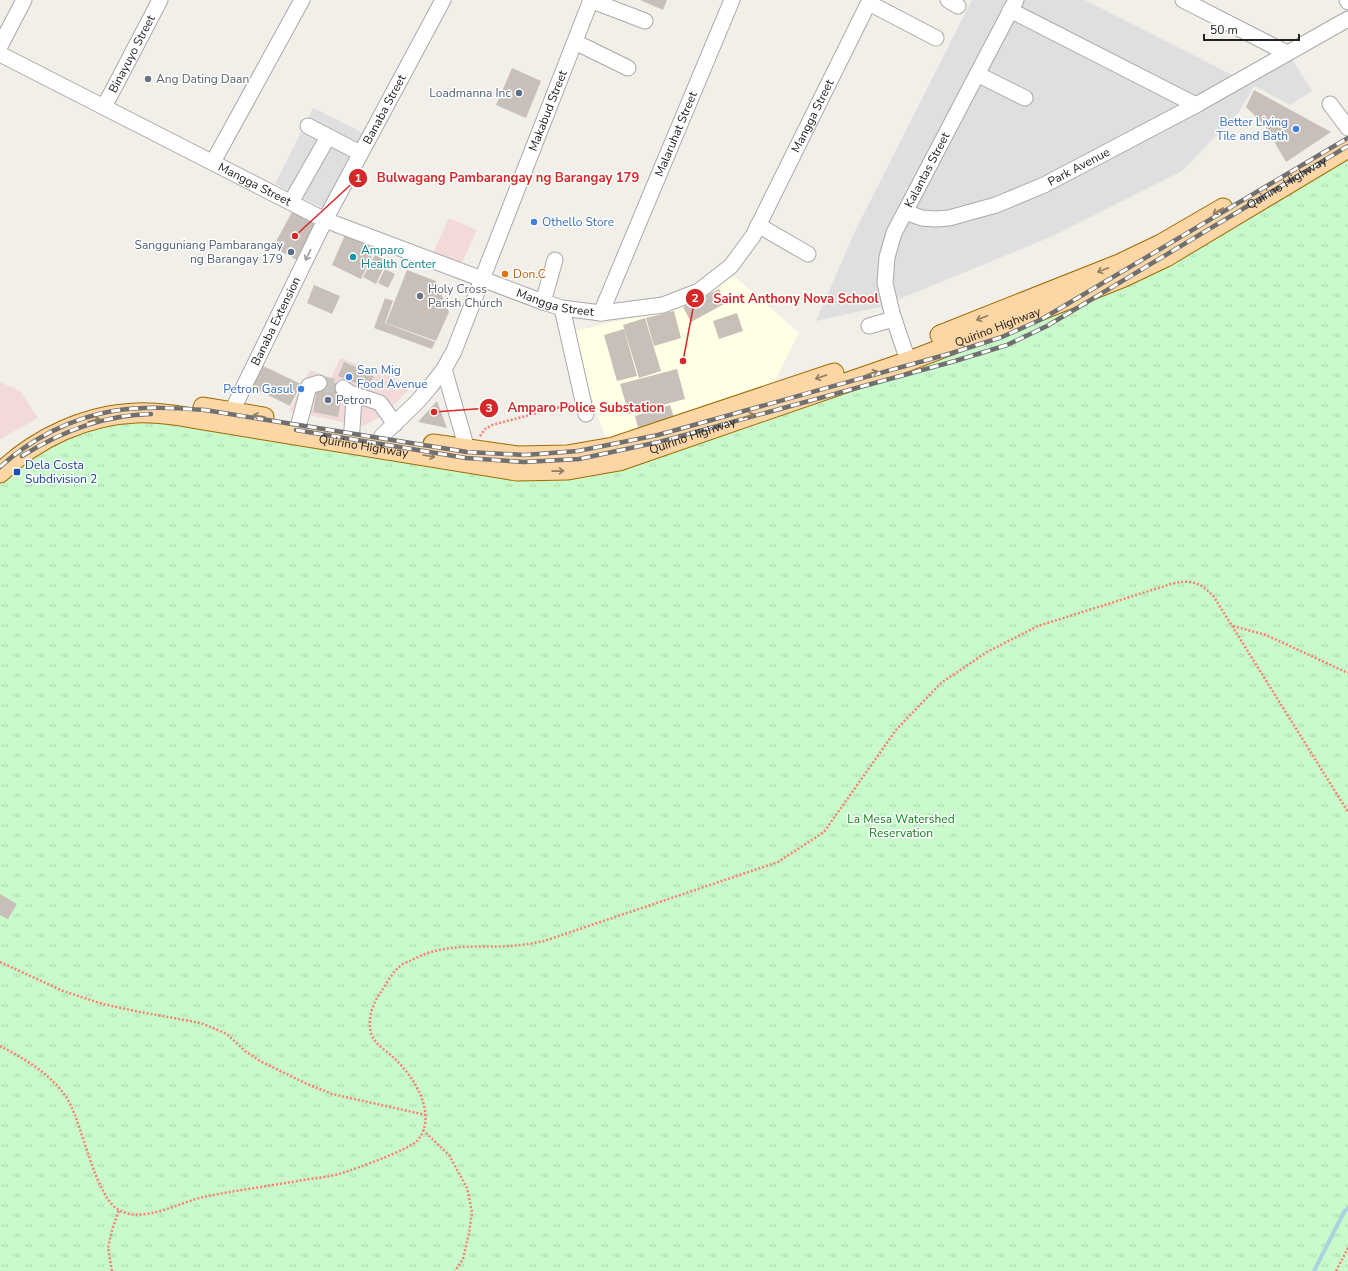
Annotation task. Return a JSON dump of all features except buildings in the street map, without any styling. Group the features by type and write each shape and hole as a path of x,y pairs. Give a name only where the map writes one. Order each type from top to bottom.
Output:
{"main road":[{"name":"Quirino Highway","path":"1294,173 1348,134"},
{"name":"Quirino Highway","path":"385,436 517,471 568,470 619,461 906,355 1119,264 1161,244 1294,173 1348,148"},
{"name":"Quirino Highway","path":"0,455 30,433 51,422 87,408 105,404 142,400 232,418 352,438 385,436 518,456 568,455 613,447 906,355"},
{"name":"Quirino Highway","path":"0,473 18,456 37,444 74,426 110,416 136,413 158,413 232,418"}],"street":[{"path":"0,46 24,0"},
{"name":"Binayuyo Street","path":"104,107 160,0"},
{"path":"214,162 302,0"},
{"name":"Banaba Street","path":"326,220 360,153 443,0"},
{"path":"591,0 645,21"},
{"name":"Makabud Street","path":"385,436 418,401 444,368 454,351 591,0"},
{"path":"1183,0 1287,53"},
{"name":"Malaruhat Street","path":"601,313 726,1"},
{"path":"869,1 936,38"},
{"name":"Mangga Street","path":"0,54 326,220 543,302 562,308 601,313 662,305 699,291 731,266 753,236 869,1"},
{"path":"1013,5 1196,105"},
{"name":"Kalantas Street","path":"906,355 894,319 885,283 887,257 894,233 1013,5"},
{"name":"Park Avenue","path":"905,212 922,218 949,218 996,205 1044,185 1196,105 1348,19"},
{"path":"574,42 628,68"},
{"path":"977,74 1025,98"},
{"path":"1330,104 1348,128"},
{"path":"308,126 360,153"},
{"path":"291,202 328,136"},
{"name":"Banaba Extension","path":"232,418 326,220"},
{"path":"758,225 808,254"},
{"path":"543,302 555,260"},
{"path":"562,308 585,407"},
{"path":"869,326 894,319"},
{"path":"444,368 472,450"},
{"path":"297,429 309,386 319,382"},
{"path":"352,438 354,399 347,390 380,404 385,436"}],"path":[{"path":"472,450 485,429 492,425 585,407"},
{"path":"0,1046 39,1070 55,1083 68,1101 80,1129 96,1176 106,1198 119,1210 132,1214 154,1213 202,1197 340,1174 405,1149 418,1141 423,1130 426,1114 421,1096 410,1075 376,1042 371,1033 370,1018 376,998 398,967 420,955 457,946 514,946 544,941 778,862 824,832 896,730 941,682 987,652 1038,626 1183,581 1197,583 1208,589 1214,597 1348,812"},
{"path":"1232,626 1266,635 1348,673"},
{"path":"0,962 63,990 103,1004 201,1023 227,1034 245,1051 260,1061 307,1084 332,1094 426,1114"},
{"path":"423,1130 449,1155 467,1188 472,1212 469,1233 463,1259 455,1271"},
{"path":"112,1271 108,1248 119,1210"},
{"path":"1336,1271 1348,1248"}],"shaded area":[{"path":"972,0 1085,0 1254,86 1239,112 1182,171 1053,236 880,307 816,321 856,229"},
{"path":"1290,56 1312,91 1290,105 1247,82"},
{"path":"313,108 363,133 325,209 275,184"},
{"path":"449,218 477,230 460,267 432,255"},
{"path":"734,276 799,333 771,388 607,443 589,390 572,332 671,308"},
{"path":"340,358 413,385 384,415 363,426 289,411 310,370 331,378"},
{"path":"0,382 20,391 38,418 0,439"}],"green space":[{"name":"La Mesa Watershed Reservation","path":"1348,142 1348,1271 0,1271 0,464 109,409 519,463 615,454 1030,308 1122,270"}],"waterway":[{"path":"1314,1271 1344,1212 1348,1208"}],"tunnel":[{"path":"319,383 343,388"}],"railway":[{"path":"0,467 25,447 67,424 97,414 136,408 205,410 467,452 525,455 578,451 658,435 952,353 1002,337 1042,319 1348,138"},
{"path":"296,430 466,458 524,462 579,459 659,442 955,361 1007,345 1047,326 1348,146"},
{"path":"22,456 52,439 84,426 117,417 151,414"}],"place":[{"name":"Ang Dating Daan","path":"148,79"},
{"name":"Loadmanna Inc","path":"519,93"},
{"name":"Better Living Tile and Bath","path":"1296,129"},
{"name":"Othello Store","path":"534,222"},
{"name":"Bulwagang Pambarangay ng Barangay 179","path":"295,236"},
{"name":"Sangguniang Pambarangay ng Barangay 179","path":"291,252"},
{"name":"Amparo Health Center","path":"353,257"},
{"name":"Don.C","path":"505,274"},
{"name":"Holy Cross Parish Church","path":"420,296"},
{"name":"Saint Anthony Nova School","path":"683,361"},
{"name":"San Mig Food Avenue","path":"349,377"},
{"name":"Petron Gasul","path":"301,389"},
{"name":"Petron","path":"328,400"},
{"name":"Amparo Police Substation","path":"434,412"},
{"name":"Dela Costa Subdivision 2","path":"17,472"}]}
